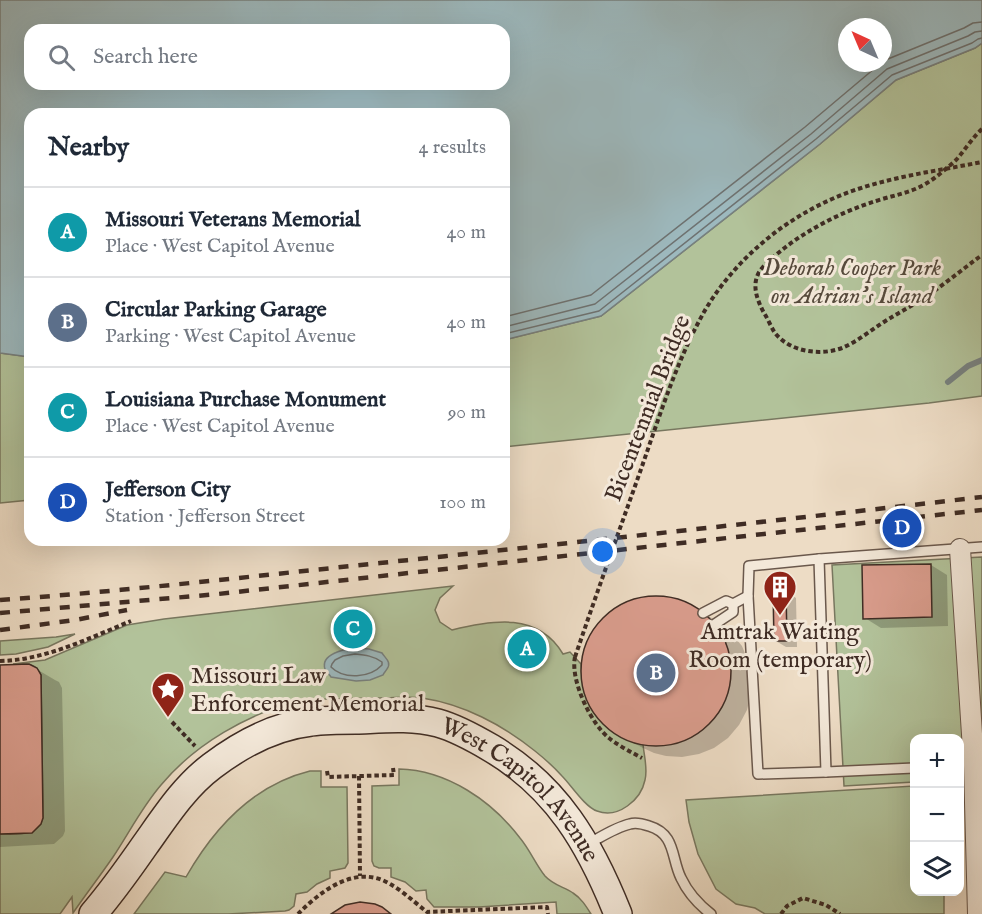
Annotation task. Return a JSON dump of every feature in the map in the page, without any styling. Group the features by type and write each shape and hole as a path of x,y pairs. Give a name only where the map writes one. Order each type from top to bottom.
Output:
{"street":[{"path":"960,549 978,914"},
{"name":"West Capitol Avenue","path":"97,911 178,798 210,767 230,753 273,731 312,721 412,719 439,723 478,740 521,767 538,783 570,820 586,845 618,914"}],"lane":[{"path":"910,768 758,774 748,596 749,566 982,547"},
{"path":"819,559 826,772"},
{"path":"704,613 726,601 733,603 748,596"},
{"path":"715,624 734,612 733,603"},
{"path":"586,845 632,823 652,827 668,840 686,888 695,900 711,914"}],"path":[{"path":"982,129 956,160 928,182 911,191 853,210 814,228 790,244 763,268 756,278 755,286 763,311 783,341 807,351 823,352 842,348 867,333 916,303 982,255"},
{"name":"Bicentennial Bridge","path":"642,758 609,738 596,723 580,689 574,668 574,657 661,412 684,352 706,310 733,272 770,237 790,222 832,199 889,181 982,162"},
{"path":"0,661 38,656 131,621"},
{"path":"172,722 195,746"},
{"path":"327,771 328,777 394,775 393,768"},
{"path":"359,776 360,876"},
{"path":"298,914 338,883 360,876 377,878 394,887 427,912 547,907 548,914"},
{"path":"781,914 787,906 803,898 826,905 840,914"}],"green space":[{"name":"Deborah Cooper Park on Adrian's Island","path":"982,43 982,396 510,446 510,339 601,316 820,144 896,80 975,48"},
{"path":"0,353 24,356 24,501 0,503"},
{"path":"982,557 982,778 964,779 964,734 910,734 910,782 844,786 832,565"},
{"path":"453,586 440,598 435,610 440,622 452,630 499,622 528,625 553,640 563,654 570,652 581,664 585,693 597,716 616,733 643,744 646,776 643,787 634,801 613,812 605,813 592,809 553,766 523,742 496,724 452,705 412,697 299,700 260,714 224,732 190,756 175,770 148,802 73,913 72,897 60,914 0,914 0,834 19,834 31,831 36,829 43,818 41,675 33,666 13,664 45,660 127,625"},
{"path":"75,634 48,647 0,655 0,641"},
{"path":"399,769 434,775 467,790 482,800 509,824 545,876 551,882 576,895 591,914 557,914 556,902 479,907 434,907 427,899 426,890 416,891 405,882 391,877 391,868 374,866 372,861 372,786 399,785"},
{"path":"310,771 321,771 321,787 347,787 348,863 345,868 330,871 330,878 307,892 296,894 294,906 285,911 228,914 134,914 165,872 186,877 209,842 237,811 253,798 289,778"},
{"path":"910,786 910,896 944,896 944,914 765,914 755,908 736,904 716,889 698,854 689,822 686,800"}],"water":[{"path":"0,0 982,0 982,43 975,48 896,80 820,144 601,316 510,339 510,108 24,108 24,356 0,353"},
{"path":"354,648 382,653 389,664 383,675 370,680 356,681 331,677 325,669 326,660 334,653"}],"building":[{"path":"931,564 932,617 863,619 862,565"},
{"name":"Amtrak Waiting Room (temporary)","path":"773,590 786,590 787,641 774,641"},
{"path":"656,596 685,602 709,618 725,642 731,671 725,700 709,724 685,740 656,746 627,740 603,724 587,700 581,671 587,642 603,618 627,602"},
{"path":"29,664 37,668 41,675 43,818 41,824 32,833 0,834 0,665"},
{"path":"360,902 375,904 391,914 331,914 345,905"}],"waterway":[{"path":"948,382 968,366 982,360"}],"railway":[{"path":"0,600 238,578 982,497"},
{"path":"0,613 218,594 982,510"},
{"path":"0,630 127,610"}],"place":[{"name":"Jefferson City","path":"902,528"},
{"name":"Amtrak Waiting Room (temporary)","path":"780,616"},
{"name":"Louisiana Purchase Monument","path":"353,629"},
{"name":"Missouri Veterans Memorial","path":"527,649"},
{"name":"Circular Parking Garage","path":"656,673"},
{"name":"Missouri Law Enforcement Memorial","path":"168,718"}]}
